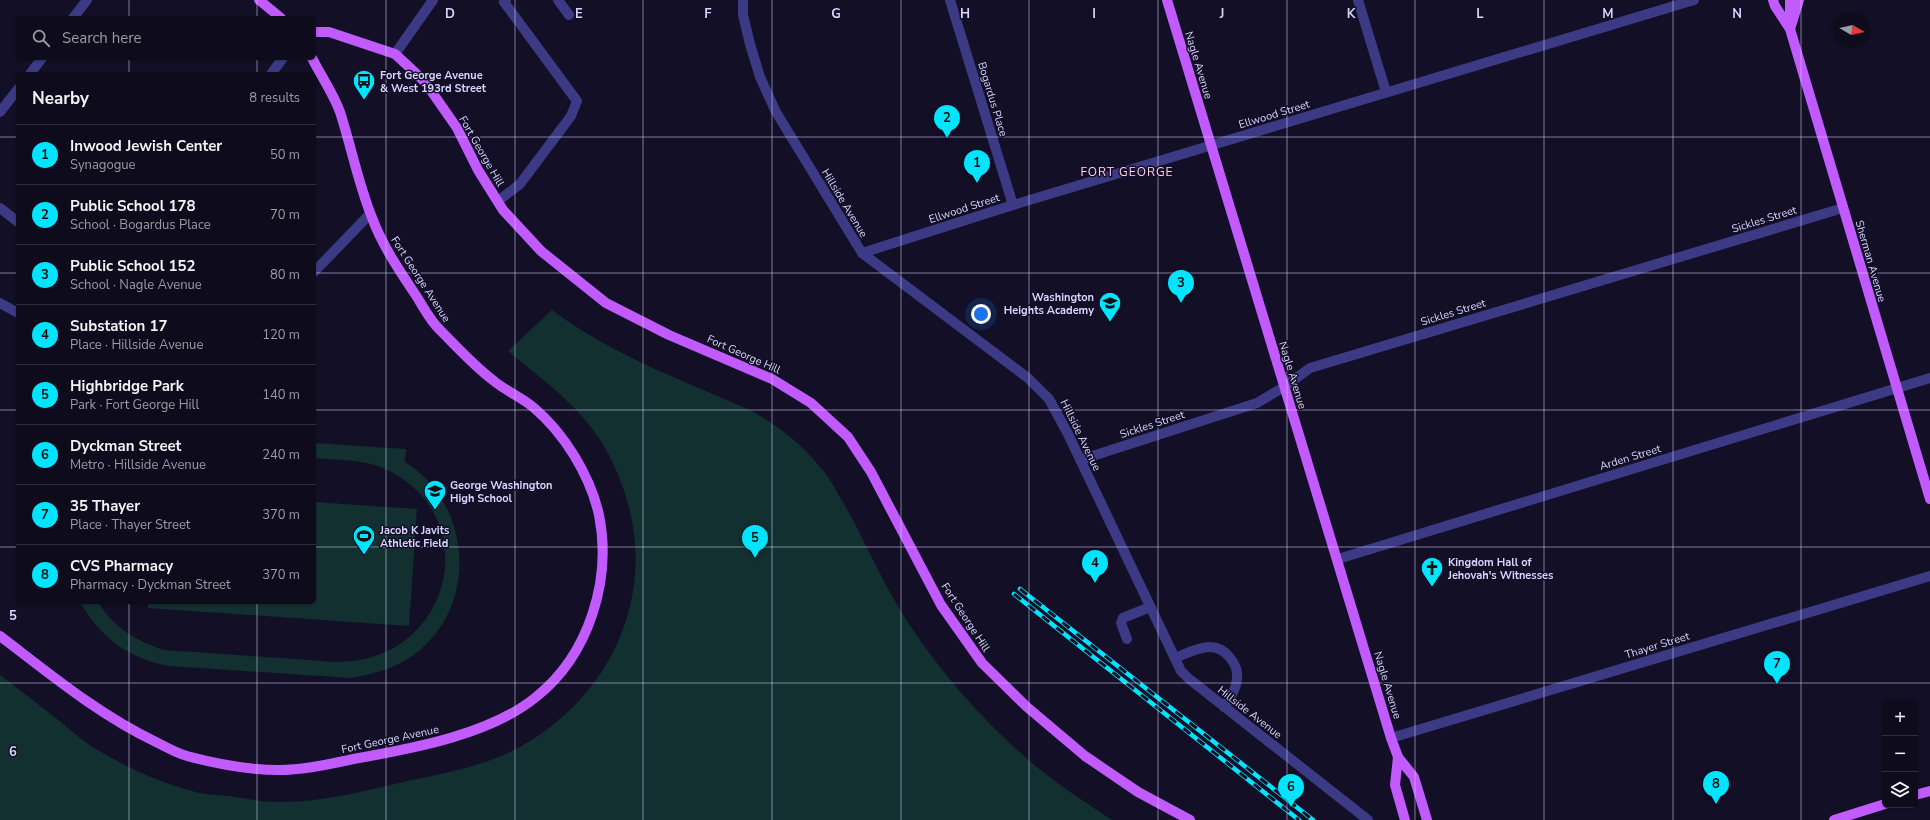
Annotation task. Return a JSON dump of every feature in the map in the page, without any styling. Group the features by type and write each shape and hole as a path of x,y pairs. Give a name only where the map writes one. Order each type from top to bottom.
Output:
{"main road":[{"path":"259,0 279,16"},
{"name":"Nagle Avenue","path":"1167,0 1210,146 1338,558 1391,738 1398,757 1414,777 1427,820"},
{"name":"Sherman Avenue","path":"1774,0 1775,6 1790,29"},
{"name":"Sherman Avenue","path":"1790,0 1790,29 1930,499"},
{"path":"1790,29 1799,0"},
{"name":"Fort George Hill","path":"316,32 329,32 395,54 425,82 457,128 478,170 503,210 541,251 606,303 669,335 772,379 811,403 848,437 871,472 941,605 982,663 1027,707 1085,756 1138,792 1190,820"},
{"name":"Fort George Avenue","path":"0,636 79,695 128,729 181,754 229,766 280,770 320,766 403,751 432,743 504,717 536,698 567,663 582,640 590,623 596,603 602,572 602,540 598,512 593,493 565,443 548,422 531,405 511,393 478,368 437,328 386,250 370,214 338,108 313,60"},
{"name":"Nagle Avenue","path":"1398,757 1395,785 1405,820"},
{"path":"1918,794 1930,790"},
{"path":"1834,820 1882,805"}],"street":[{"path":"75,16 87,0"},
{"path":"395,54 433,0"},
{"path":"498,201 520,184 571,116 577,100 504,2 506,0"},
{"path":"558,0 569,14"},
{"name":"Hillside Avenue","path":"743,0 743,15 750,44 760,77 776,112 862,253 1028,378 1049,399 1080,460 1181,671 1224,707 1368,820"},
{"name":"Bogardus Place","path":"950,0 1013,205"},
{"path":"1358,0 1386,92"},
{"name":"Ellwood Street","path":"862,253 1013,205 1694,0"},
{"path":"32,72 40,60"},
{"path":"272,72 282,60"},
{"path":"0,112 16,92"},
{"path":"0,208 16,220"},
{"name":"Sickles Street","path":"1080,460 1257,403 1284,387 1310,368 1843,208"},
{"path":"316,270 370,214"},
{"path":"0,303 16,312"},
{"name":"Arden Street","path":"1338,558 1930,378"},
{"name":"Thayer Street","path":"1391,738 1930,576"},
{"path":"1127,640 1121,623 1123,618 1150,607"},
{"path":"1175,658 1192,651 1209,647 1225,651 1232,662 1237,679 1234,692 1224,707"}],"green space":[{"path":"552,310 575,326 623,354 750,410 779,428 797,442 813,458 828,477 849,513 901,611 923,645 949,679 993,727 1034,765 1056,782 1112,820 0,820 0,675 87,743 107,756 131,768 155,779 197,792 270,802 306,801 336,797 469,767 512,751 545,731 574,706 598,678 616,646 629,612 635,576 635,538 624,491 618,474 601,441 587,422 566,400 508,351"},
{"path":"316,443 406,449 405,462 427,480 443,501 454,526 459,552 458,579 452,605 439,629 420,650 404,661 387,669 351,678 170,666 155,663 142,658 118,645 97,626 81,604 99,604 118,626 135,638 165,650 337,662 376,656 407,639 430,613 442,583 445,550 436,518 416,490 383,468 358,461 316,458"},
{"name":"Jacob K Javits Athletic Field","path":"316,502 417,509 409,626 148,608 148,604 316,604"}],"railway":[{"path":"1020,589 1313,820"},
{"path":"1014,594 1299,820"}],"place":[{"name":"Fort George Avenue & West 193rd Street","path":"364,100"},
{"name":"Public School 178","path":"947,138"},
{"name":"Inwood Jewish Center","path":"977,183"},
{"name":"Public School 152","path":"1181,303"},
{"name":"Washington Heights Academy","path":"1110,322"},
{"name":"George Washington High School","path":"435,510"},
{"name":"Jacob K Javits Athletic Field","path":"364,556"},
{"name":"Highbridge Park","path":"755,558"},
{"name":"Substation 17","path":"1095,583"},
{"name":"Kingdom Hall of Jehovah's Witnesses","path":"1432,588"},
{"name":"35 Thayer","path":"1777,684"},
{"name":"CVS Pharmacy","path":"1716,804"},
{"name":"Dyckman Street","path":"1291,807"}],"district":[{"name":"FORT GEORGE","path":"1127,172"}]}
